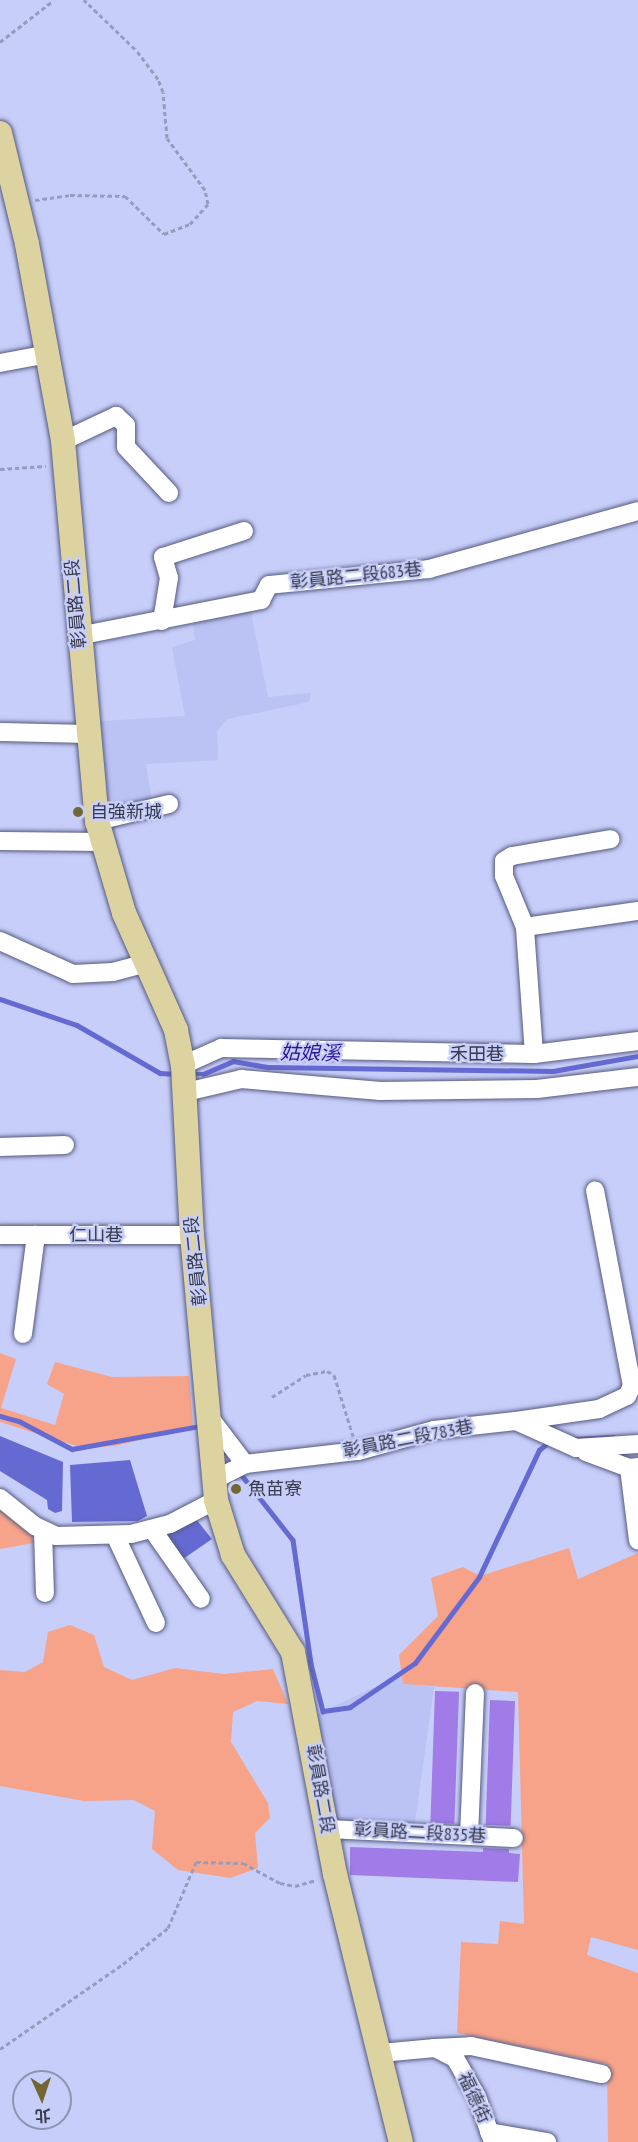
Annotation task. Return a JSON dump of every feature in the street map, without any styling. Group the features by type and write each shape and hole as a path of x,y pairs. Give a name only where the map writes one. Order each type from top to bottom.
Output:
{"main road":[{"name":"彰員路二段","path":"0,133 18,203 48,354 64,452 78,636 100,832 124,913 176,1030 183,1065 192,1235 211,1432 214,1490 233,1555 293,1652 335,1874 381,2053 401,2142"}],"lane":[{"path":"0,363 48,354"},
{"path":"64,452 116,416 126,425 126,447 169,493"},
{"name":"彰員路二段683巷","path":"78,636 261,600 269,585 429,569 638,511"},
{"path":"162,621 169,578 163,557 244,531"},
{"path":"0,732 90,734"},
{"path":"0,841 100,832 169,804"},
{"path":"534,1054 525,927 504,876 504,861 512,856 611,839"},
{"path":"525,927 638,911"},
{"path":"0,941 73,974 112,972 146,963"},
{"name":"禾田巷","path":"183,1065 221,1048 534,1054 638,1041"},
{"path":"186,1092 241,1078 380,1091 537,1089 638,1077"},
{"path":"0,1147 65,1145"},
{"name":"彰員路二段783巷","path":"43,1531 56,1536 115,1535 152,1529 214,1490 245,1464 358,1450 434,1430 516,1421 599,1408 627,1396 632,1386 595,1190"},
{"name":"仁山巷","path":"0,1235 192,1235"},
{"path":"23,1334 36,1235"},
{"path":"516,1421 576,1448 633,1467 638,1540"},
{"path":"211,1432 245,1464"},
{"path":"576,1448 638,1444"},
{"path":"0,1498 43,1531 45,1593"},
{"path":"152,1529 201,1599"},
{"path":"115,1535 156,1623"},
{"path":"469,1836 475,1693"},
{"name":"彰員路二段835巷","path":"327,1829 514,1838"},
{"path":"381,2053 471,2046 602,2074"},
{"name":"福德街","path":"435,2048 454,2058 477,2097 491,2137"},
{"path":"491,2137 547,2142"}],"path":[{"path":"0,42 54,0"},
{"path":"18,203 70,195 125,196 164,234 190,224 208,204 205,190 167,138 163,92 158,79 135,49 84,0"},
{"path":"0,470 64,452"},
{"path":"272,1397 306,1375 327,1371 334,1375 358,1450"},
{"path":"0,2049 123,1964 168,1928 196,1862 243,1863 280,1883 295,1886 335,1874"}],"shaded area":[{"path":"249,602 268,697 311,693 309,702 227,719 217,731 218,760 146,764 152,803 96,811 87,722 185,716 172,647 195,640 191,608"},
{"path":"0,1353 16,1359 1,1408 55,1425 64,1394 47,1384 55,1362 112,1377 189,1376 193,1427 115,1446 83,1448 0,1422"},
{"path":"0,1436 63,1462 62,1511 55,1513 48,1509 47,1500 0,1471"},
{"path":"130,1460 147,1516 138,1521 72,1522 70,1465"},
{"path":"0,1498 31,1522 33,1543 0,1549"},
{"path":"195,1518 212,1539 183,1559 164,1535"},
{"path":"569,1548 578,1579 638,1553 638,1950 591,1937 587,1955 638,1973 638,2142 608,2142 607,2064 457,2033 461,1942 498,1944 500,1921 524,1924 518,1692 403,1684 399,1655 438,1616 431,1578 463,1567 480,1576"},
{"path":"70,1625 94,1635 104,1667 132,1680 175,1668 224,1674 273,1669 288,1704 257,1701 233,1712 231,1742 268,1803 270,1818 255,1833 258,1868 230,1878 178,1870 152,1849 155,1811 134,1800 84,1801 0,1786 0,1670 25,1672 43,1662 48,1632"},
{"path":"402,1674 403,1684 434,1687 413,1836 336,1836 307,1719"}],"building":[{"path":"435,1691 459,1692 454,1824 430,1823"},
{"path":"490,1700 515,1701 511,1826 486,1825"},
{"path":"350,1847 483,1852 483,1848 509,1849 509,1853 520,1854 518,1882 350,1875"}],"waterway":[{"name":"姑娘溪","path":"0,999 77,1025 160,1073 175,1074"},
{"name":"姑娘溪","path":"190,1074 203,1074 233,1061 268,1067 553,1071 638,1056"},
{"path":"0,1416 19,1421 72,1449 200,1426"},
{"path":"573,1439 613,1437"},
{"path":"240,1473 293,1540 311,1664 323,1711 350,1707 415,1663 479,1577 539,1450 550,1441"}],"place":[{"name":"自強新城","path":"78,812"},
{"name":"魚苗寮","path":"236,1489"}]}
